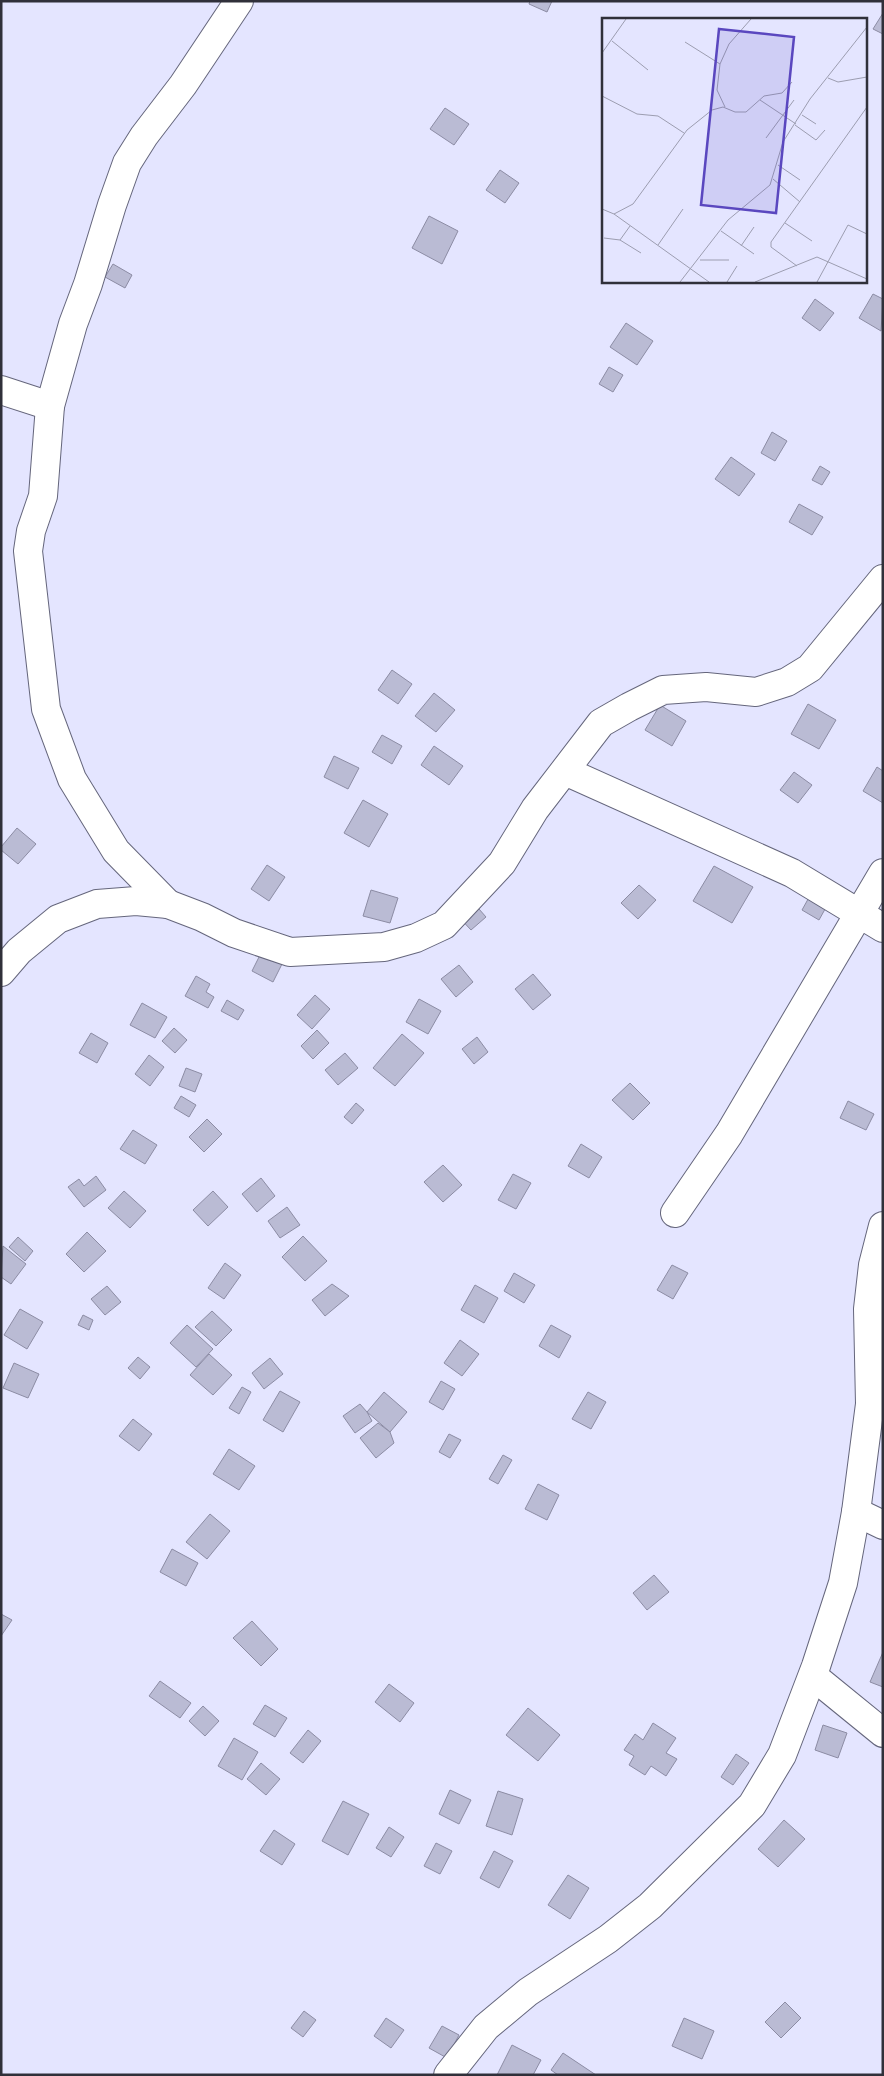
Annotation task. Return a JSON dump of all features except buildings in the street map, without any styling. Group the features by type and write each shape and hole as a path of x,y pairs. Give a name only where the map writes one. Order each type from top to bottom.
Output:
{"street":[{"path":"168,904 116,851 72,779 46,709 28,551 31,531 43,496 50,406 72,324 88,284 127,163 144,136 183,85 239,1"},
{"path":"1,390 50,406"},
{"path":"1,972 20,951 58,919 97,904 136,901 168,904 202,917 234,933 290,952 384,947 416,938 444,925 502,863 535,809 601,723 663,690 706,687 756,692 787,682 810,668 883,579"},
{"path":"565,771 792,873 883,928"},
{"path":"676,1213 729,1134 883,873"},
{"path":"448,2075 486,2027 528,1992 608,1939 650,1906 752,1805 782,1755 813,1676 843,1583 856,1512 870,1404 868,1309 873,1265 883,1226"},
{"path":"856,1512 883,1525"},
{"path":"813,1676 883,1733"}]}
